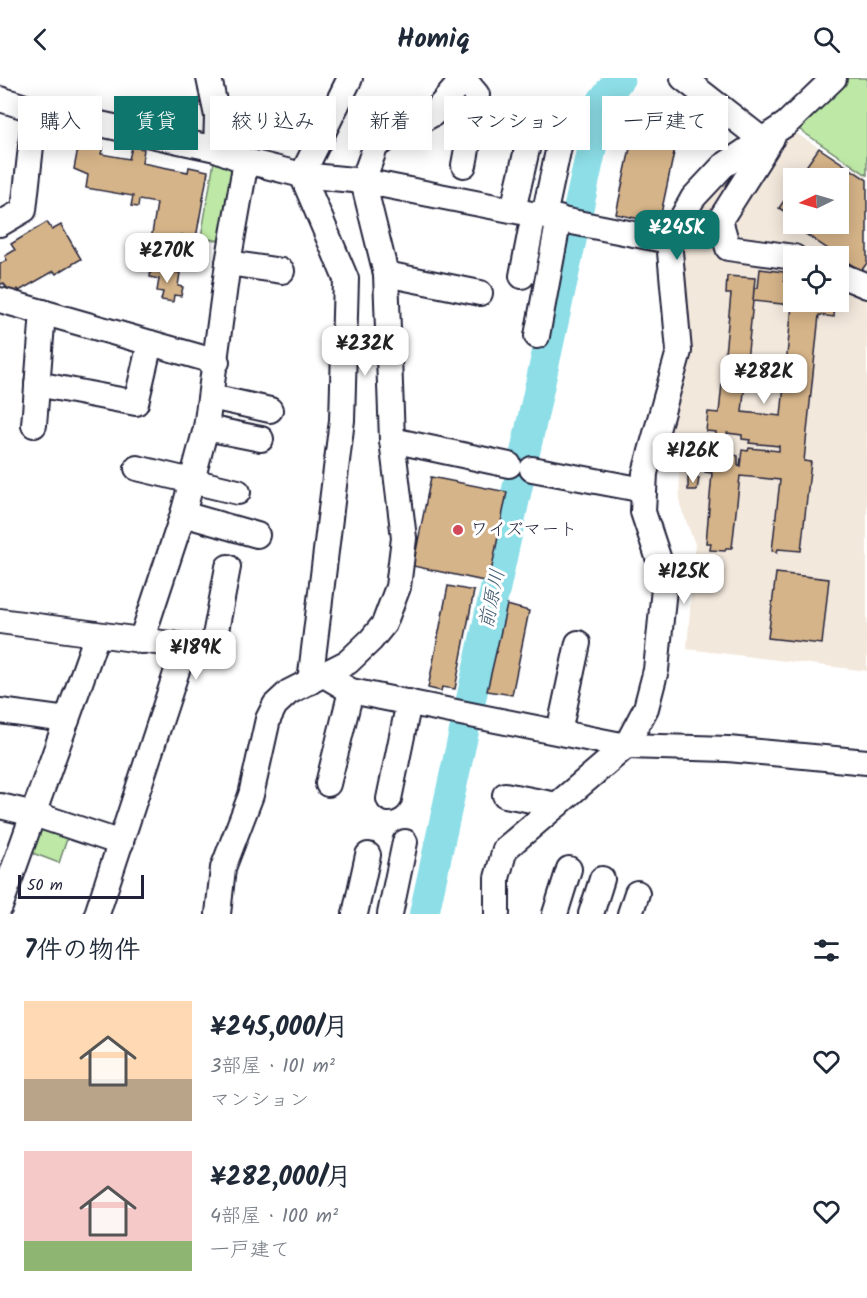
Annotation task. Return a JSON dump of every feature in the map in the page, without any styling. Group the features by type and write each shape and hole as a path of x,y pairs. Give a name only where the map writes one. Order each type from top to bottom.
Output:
{"street":[{"path":"317,678 342,420 346,279 302,175 350,78"},
{"path":"218,914 223,868 251,795 267,719 275,705 290,692 348,662 371,640 384,624 398,587 404,538 392,440 386,274 363,181 376,145 433,114 464,78 477,95 464,165"},
{"path":"683,78 770,134"},
{"path":"497,914 497,878 505,849 626,746 646,708 656,670 662,628 665,578 643,512 645,473 678,351 669,241 693,198 723,166 770,134 834,78"},
{"path":"0,99 18,105"},
{"path":"102,124 210,148"},
{"path":"770,134 720,220 728,248 783,256"},
{"path":"0,224 24,210 31,150"},
{"path":"218,150 246,161 302,175 363,181 669,241"},
{"path":"522,276 550,217 538,150"},
{"path":"537,336 559,150"},
{"path":"141,641 183,514 206,428 217,362 228,263 246,161"},
{"path":"228,263 282,271"},
{"path":"386,274 480,293"},
{"path":"849,279 867,286"},
{"path":"0,300 217,362"},
{"path":"34,425 43,312"},
{"path":"37,384 136,403 150,343"},
{"path":"211,397 270,410"},
{"path":"206,428 261,439"},
{"path":"392,440 644,490"},
{"path":"137,468 238,492"},
{"path":"183,514 257,534"},
{"path":"0,621 185,646 212,652 228,567"},
{"path":"2,897 97,635"},
{"path":"559,732 578,643"},
{"path":"98,914 185,646"},
{"path":"317,678 351,691 626,746 728,749 867,762"},
{"path":"328,784 351,691"},
{"path":"388,799 409,702"},
{"path":"0,711 67,720"},
{"path":"505,795 557,805"},
{"path":"0,806 34,814 121,843"},
{"path":"390,914 405,842"},
{"path":"355,914 368,855"},
{"path":"555,914 569,869"},
{"path":"591,914 602,879"}],"shaded area":[{"path":"789,129 867,177 867,671 687,649 695,544 680,505 679,470 655,466 686,354 675,243 695,204"}],"green space":[{"path":"846,78 867,78 867,175 794,126"},
{"path":"214,161 236,164 222,241 201,238"},
{"path":"45,825 69,833 59,863 27,851 32,830"}],"building":[{"path":"102,147 103,147 101,154 129,159 131,150 144,150 142,163 188,172 189,167 208,171 196,238 181,235 174,272 144,266 146,253 140,252 141,244 150,246 157,203 139,200 138,207 131,206 133,196 86,188 88,175 74,169 78,150 102,150"},
{"path":"819,148 849,168 805,168"},
{"path":"630,150 675,150 659,223 616,214"},
{"path":"849,168 867,180 867,263 861,271 849,263 849,246 824,246 806,234 849,234"},
{"path":"47,222 52,230 61,225 81,259 56,274 54,271 12,293 3,283 0,285 0,264 7,260 5,256 15,250 11,244"},
{"path":"151,268 180,273 178,286 183,287 181,296 174,295 173,302 161,300 163,292 157,291 159,279 150,277"},
{"path":"760,269 783,272 783,304 753,301 742,412 781,416 791,312 834,312 834,317 819,315 804,461 811,462 801,551 778,549 777,552 772,551 780,480 740,476 732,548 726,548 725,551 710,550 711,543 706,543 712,473 705,472 707,452 714,453 716,432 706,431 708,412 719,413 731,294 726,294 727,276 755,278 754,288 758,288","holes":["727,433 742,435 742,439 750,440 749,443 779,446 779,451 749,448 748,451 742,450 740,466 738,456 725,452"]},
{"path":"431,477 507,492 489,582 413,566"},
{"path":"688,477 699,478 697,490 688,490"},
{"path":"776,573 829,579 822,644 768,638"},
{"path":"448,586 474,591 455,689 442,687 441,691 428,688"},
{"path":"507,605 529,611 512,695 487,691"}],"waterway":[{"name":"前原川","path":"424,914 602,101 620,78"}],"place":[{"name":"ワイズマート","path":"458,530"}]}
